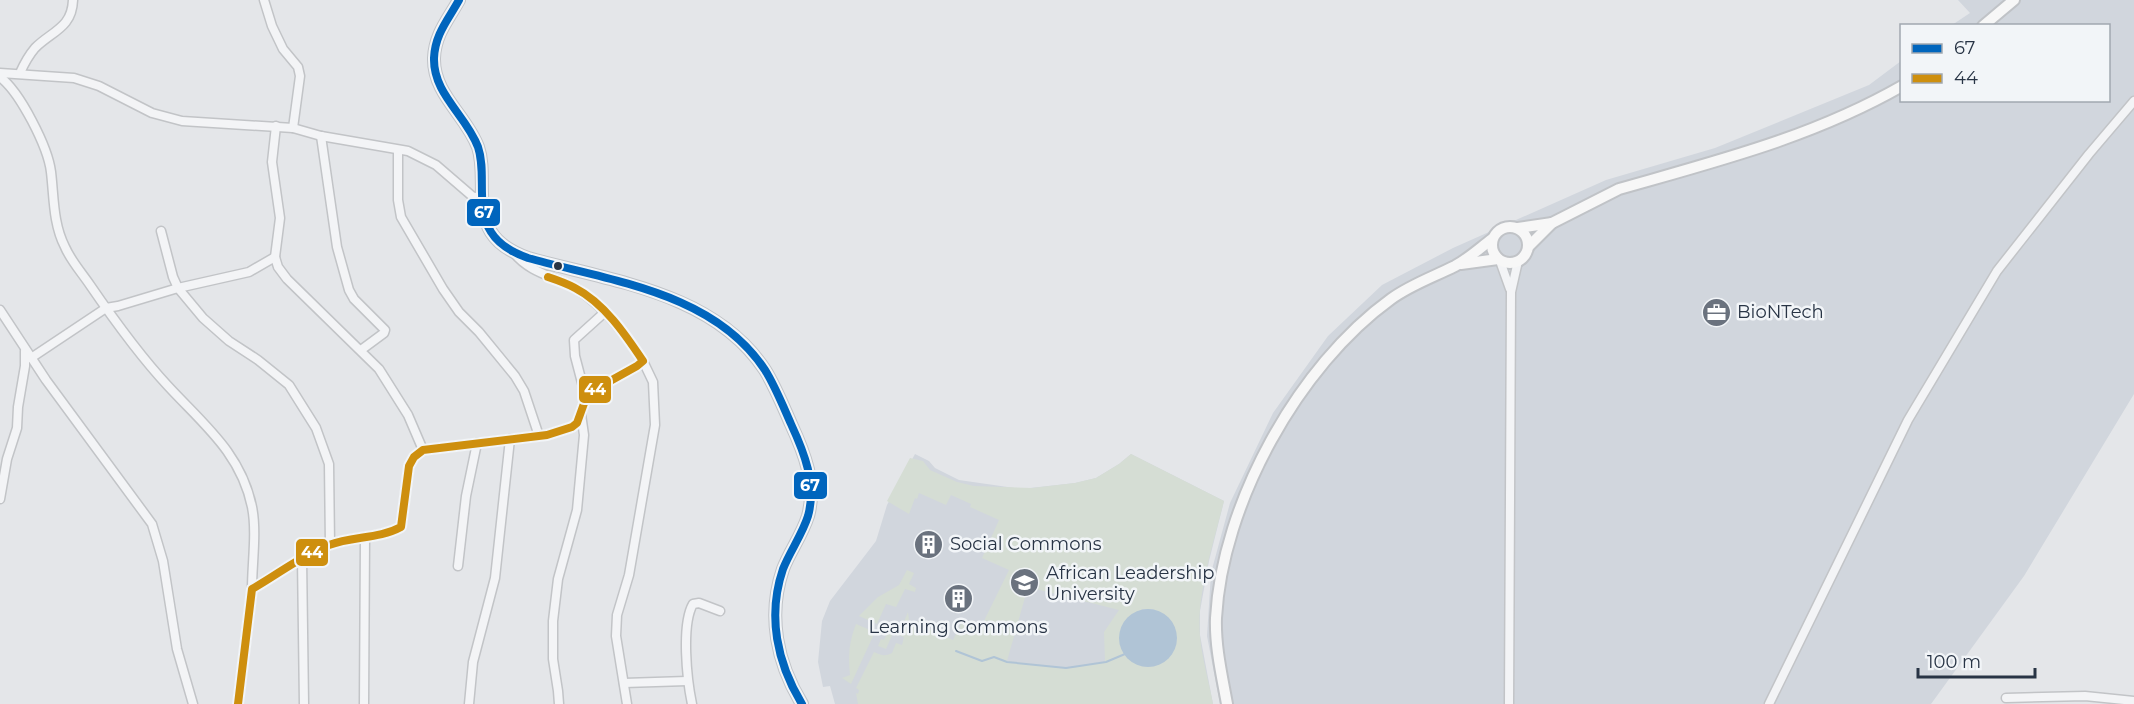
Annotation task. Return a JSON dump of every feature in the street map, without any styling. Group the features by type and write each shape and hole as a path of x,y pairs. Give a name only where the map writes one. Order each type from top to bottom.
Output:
{"main road":[{"path":"459,0 438,35 434,59 435,71 440,87 473,135 479,150 482,199 488,226 499,242 514,253 618,280 691,309 713,320 732,335 751,352 765,371 796,436 809,474 811,499 808,514 784,569 774,616 784,670 802,704"},
{"path":"1985,24 2014,0"},
{"path":"1458,264 1499,260 1506,263 1518,261 1526,253 1528,247 1552,223 1619,189 1739,155 1815,128 1874,102 1900,87"},
{"path":"1518,228 1552,223"},
{"path":"1227,704 1216,639 1216,621 1221,576 1228,545 1265,452 1304,387 1328,357 1390,300 1403,291 1458,264 1492,239 1500,229 1512,226 1518,228 1526,236 1528,247"},
{"path":"1492,239 1492,251 1499,260"}],"street":[{"path":"20,73 37,47 67,23 73,0"},
{"path":"264,0 275,34 298,68 300,76 293,128"},
{"path":"0,75 20,73 74,78 99,86 152,113 182,121 293,128 321,136 422,156 472,196 482,199"},
{"path":"0,75 25,108 41,139 51,169 58,230 65,248 106,308 167,386 220,440 241,473 253,517 252,589 238,704"},
{"path":"1769,704 1908,420 1997,271 2134,100"},
{"path":"276,126 272,162 280,218 275,257 278,267 287,279 379,369 408,415 423,450"},
{"path":"321,136 338,247 349,290 385,330 361,350"},
{"path":"398,150 398,200 401,217 438,282 459,312 479,332 515,376 524,391 539,436"},
{"path":"161,231 178,288 203,318 229,341 258,360 289,385 316,428 329,464 330,544"},
{"path":"514,253 522,263 534,271 574,288 605,312 623,331 643,361 653,382 655,425 629,575 617,615 616,636 627,704"},
{"path":"28,354 106,308 178,288 249,272 275,257"},
{"path":"1499,260 1511,292"},
{"path":"1509,704 1511,292 1518,261"},
{"path":"0,310 28,354 152,524 163,561 177,649 193,704"},
{"path":"586,398 574,356 574,340 605,312"},
{"path":"0,499 7,459 17,428 28,354"},
{"path":"252,589 302,558 330,544 390,533 401,527 409,466 414,457 423,450 539,436 572,428 577,423 586,398 594,390 643,361"},
{"path":"559,704 553,659 553,621 558,579 577,510 584,435 580,413"},
{"path":"470,704 473,662 495,578 510,440"},
{"path":"458,567 466,495 477,444"},
{"path":"364,704 366,537"},
{"path":"302,558 304,704"},
{"path":"692,704 687,681 686,635 690,609 693,604 699,603 720,611"},
{"path":"624,683 687,681"},
{"path":"2006,698 2134,701"}],"shaded area":[{"path":"1958,0 2134,0 2134,394 2024,576 1931,704 1220,704 1207,636 1211,573 1230,503 1273,413 1328,336 1382,285 1453,248 1606,180 1715,148 1869,85 1900,62 1900,102 2110,102 2110,24 1954,24 1970,13"},
{"name":"African Leadership University","path":"915,454 929,461 935,468 959,480 1021,489 1075,483 1096,478 1131,454 1224,501 1209,561 1200,611 1200,635 1213,704 835,704 830,686 823,687 818,662 822,621 830,601 876,541 887,505"},
{"name":"African Leadership University","path":"1131,454 1224,501 1203,586 1199,620 1202,653 1213,704 858,704 856,693 858,694 859,690 856,688 874,652 887,655 892,653 896,643 902,645 904,637 893,633 886,649 878,646 881,639 884,640 893,622 903,624 908,612 910,629 923,617 925,618 923,626 953,640 962,622 980,629 1009,570 982,558 999,520 970,507 971,504 951,495 946,505 919,493 909,514 887,501 910,458 923,461 930,470 957,482 974,486 1032,488 1096,478","holes":["1028,587 1119,610 1104,632 1105,662 1066,668 1007,661","1143,609 1153,609 1172,654 1159,664 1146,666 1134,662 1126,654 1121,642 1122,630 1128,618"]},
{"path":"907,570 914,573 909,584 916,588 915,592 905,589 896,607 886,604 877,624 859,616 878,597 899,585"},
{"path":"856,624 875,632 851,684 842,678 850,675 850,649"}],"water":[{"path":"1148,609 1164,614 1172,622 1177,638 1172,654 1164,662 1148,667 1132,662 1124,654 1119,638 1124,622 1132,614"}],"waterway":[{"path":"956,651 982,661 994,657 1007,662 1066,668 1106,662 1125,654"}],"transit line":[{"name":"67","path":"459,0 437,42 434,58 435,71 444,94 473,135 478,147 482,168 483,211 494,237 507,248 528,258 626,283 689,306 718,323 744,344 765,370 776,389 808,469 811,492 808,516 783,569 778,587 775,622 786,672 802,704"},
{"name":"44","path":"238,704 252,589 319,549 347,540 384,534 401,527 409,466 414,457 423,450 547,435 572,427 577,423 586,398 594,390 643,361 605,311 586,294 548,277"}],"place":[{"name":"BioNTech","path":"1716,312"},
{"name":"Social Commons","path":"929,544"},
{"name":"African Leadership University","path":"1025,583"},
{"name":"Learning Commons","path":"958,598"}]}
